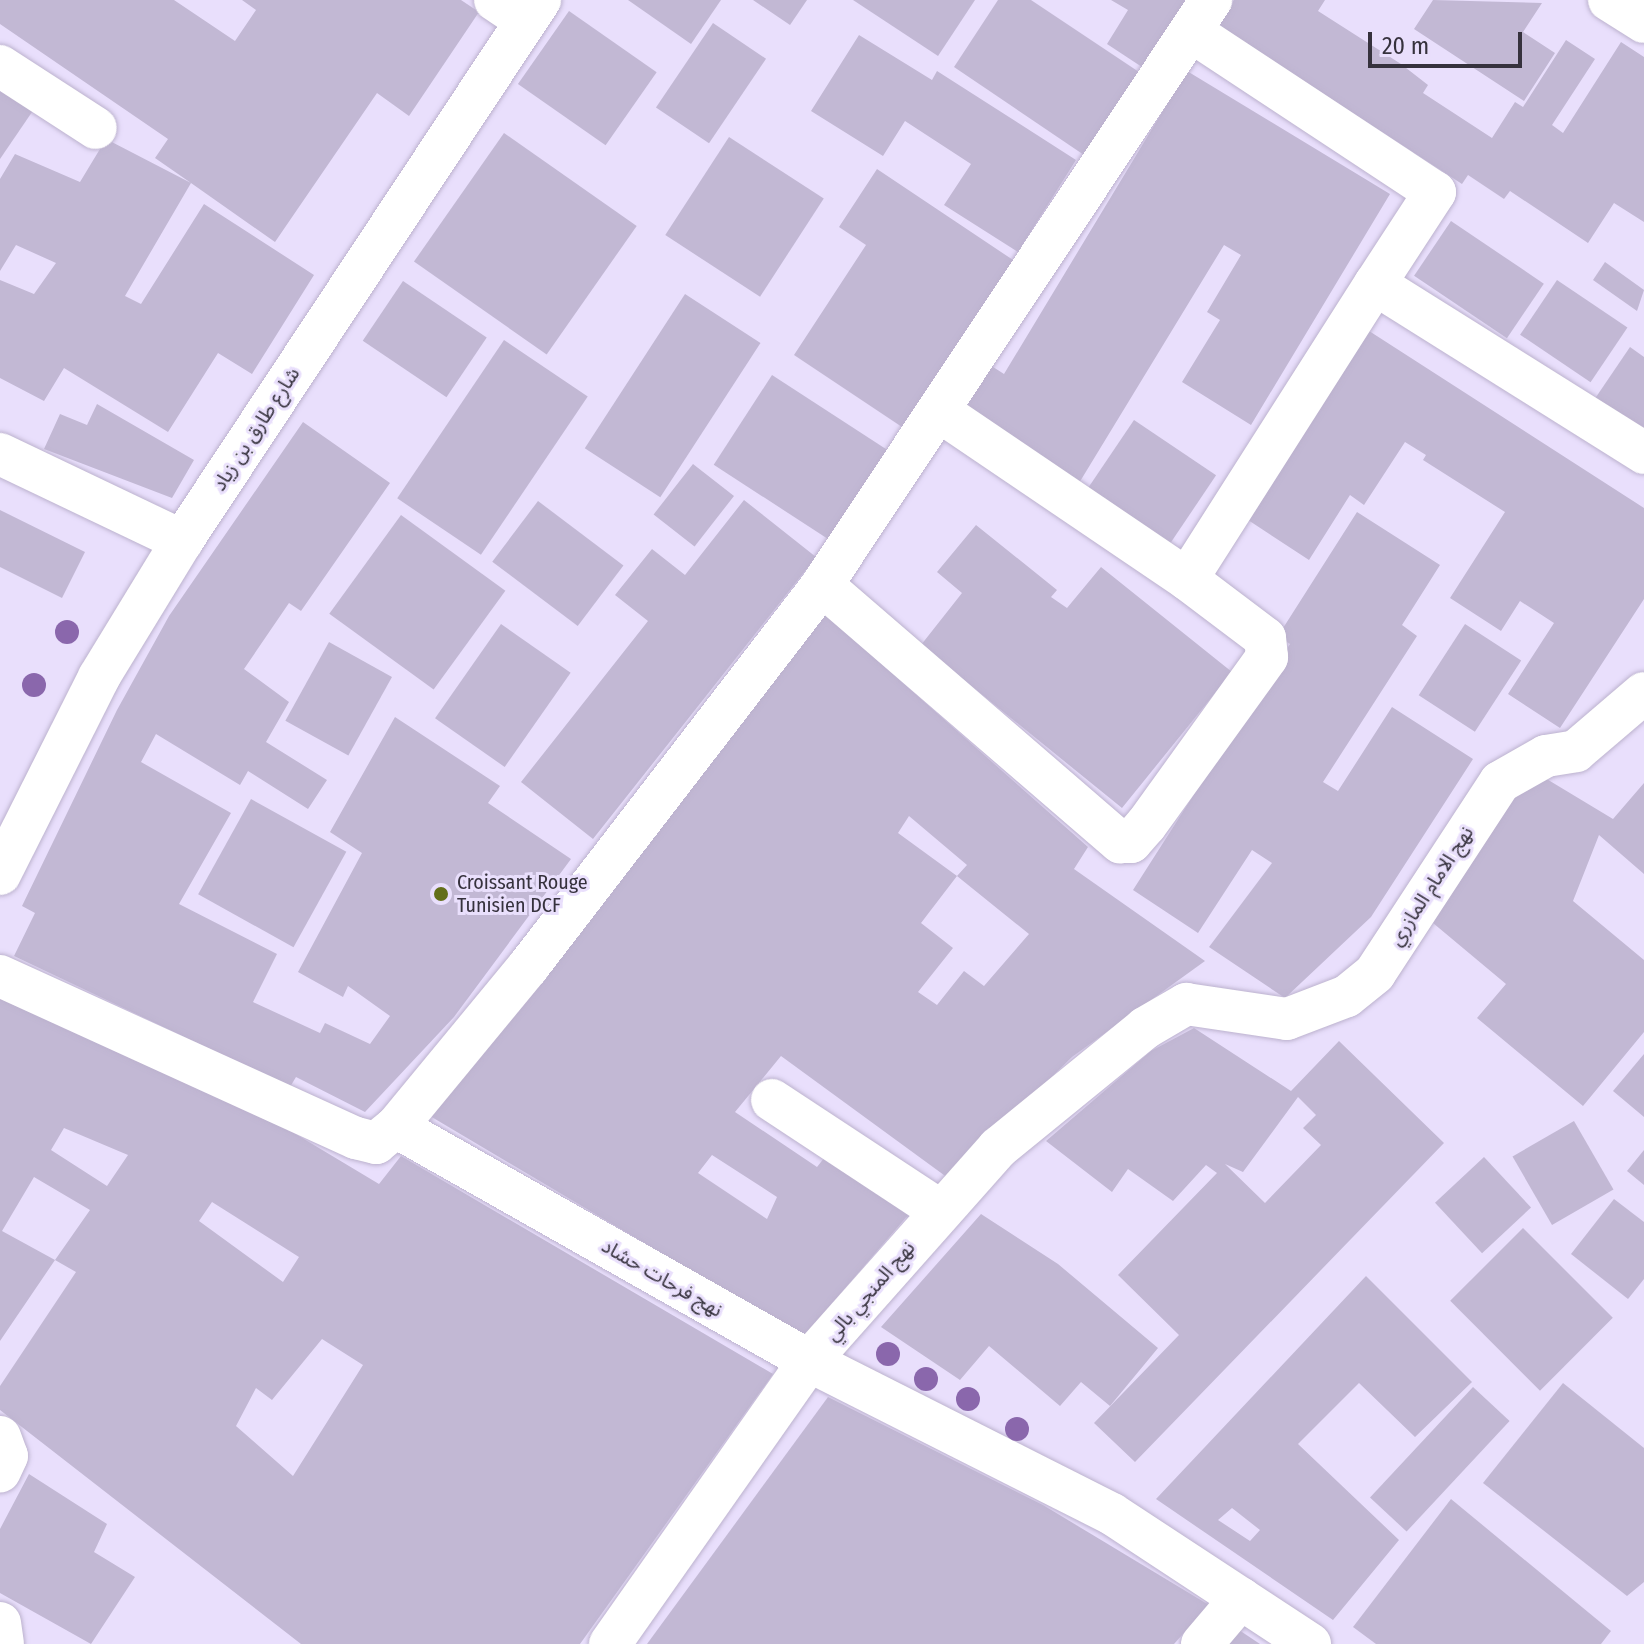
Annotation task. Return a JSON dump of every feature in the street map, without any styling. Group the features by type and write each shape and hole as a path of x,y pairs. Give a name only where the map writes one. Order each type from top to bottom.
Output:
{"street":[{"path":"1609,0 1644,22"},
{"name":"شارع طارق بن زياد","path":"0,874 99,677 520,7"},
{"path":"0,976 356,1138 376,1143 396,1127 528,967 822,585 1202,16 1435,192 1187,579"},
{"path":"0,66 96,128"},
{"path":"1375,284 1644,453"},
{"path":"822,585 1109,834 1127,842 1151,819 1269,653 1265,638 1187,579 940,412"},
{"path":"0,454 182,541"},
{"name":"نهج الامام المازري","path":"1194,1001 1287,1019 1347,996 1375,973 1500,782 1546,756 1576,751 1644,693"},
{"name":"نهج المنجي بالي","path":"610,1644 809,1361 939,1210 998,1148 1145,1028 1194,1001"},
{"path":"772,1100 939,1210"},
{"name":"نهج فرحات حشاد","path":"396,1127 809,1361 1112,1514 1310,1644"},
{"path":"0,1437 7,1456 0,1471"},
{"path":"1202,1644 1241,1598"},
{"path":"0,1623 3,1644"}],"building":[{"path":"0,0 174,0 235,41 256,10 242,0 461,0 479,12 409,116 377,93 275,242 155,158 168,139 0,24"},
{"path":"628,0 721,0 691,44"},
{"path":"753,0 807,0 790,25"},
{"path":"853,0 975,0 938,56"},
{"path":"998,0 1031,0 1139,72 1084,155 954,67"},
{"path":"1111,0 1188,0 1145,69 1107,44 1128,10"},
{"path":"1234,0 1325,0 1318,11 1401,64 1428,85 1423,93 1492,138 1515,102 1523,107 1566,40 1595,59 1552,125 1563,133 1621,42 1644,57 1644,222 1614,203 1588,243 1510,191 1504,199 1468,175 1462,184 1218,25"},
{"path":"1433,0 1542,3 1523,32 1555,53 1524,101 1414,29"},
{"path":"569,11 657,72 606,145 518,84"},
{"path":"713,23 766,59 709,143 656,108"},
{"path":"859,35 932,80 937,71 1076,160 1018,252 944,205 971,164 905,121 883,156 811,111"},
{"path":"0,63 45,93 0,159"},
{"path":"1187,71 1390,194 1251,425 1182,382 1220,320 1207,312 1241,255 1224,245 1076,488 964,409 990,365 1004,374"},
{"path":"504,133 637,226 547,355 414,262"},
{"path":"729,137 824,199 760,297 665,235"},
{"path":"106,139 191,183 125,296 141,304 204,204 314,275 252,374 218,353 168,432 64,368 44,401 0,378 0,280 34,294 56,263 16,245 0,271 0,179 15,154 80,182"},
{"path":"877,169 1019,264 908,431 794,355 866,245 839,227"},
{"path":"1451,221 1544,284 1507,338 1414,276"},
{"path":"1605,262 1644,290 1637,311 1593,280"},
{"path":"1557,280 1627,328 1591,382 1520,335"},
{"path":"403,281 487,337 446,397 363,341"},
{"path":"685,294 760,343 660,497 585,448"},
{"path":"1366,329 1644,508 1644,599 1560,728 1508,694 1554,623 1520,601 1501,631 1450,598 1505,512 1423,460 1426,455 1405,442 1364,505 1350,495 1309,560 1245,518"},
{"path":"504,340 588,396 481,555 397,498"},
{"path":"1630,347 1644,357 1644,438 1592,403"},
{"path":"772,375 894,454 835,544 714,465"},
{"path":"97,404 194,460 172,498 44,449 60,414 87,425"},
{"path":"1134,420 1216,475 1164,552 1082,497"},
{"path":"303,422 390,483 301,611 289,603 244,669 289,702 266,742 327,780 308,809 248,771 240,785 156,734 141,762 231,813 179,904 277,954 253,1002 320,1033 325,1023 370,1044 390,1016 348,986 343,997 298,972 362,853 330,832 395,717 500,786 488,803 571,859 454,1017 365,1112 296,1077 290,1087 14,956 35,913 22,906 117,710 169,616"},
{"path":"693,464 734,496 695,546 654,514"},
{"path":"744,500 816,557 593,839 521,782 648,621 615,595 652,549 685,575"},
{"path":"538,501 623,565 578,626 492,562"},
{"path":"0,510 85,552 62,598 0,567"},
{"path":"1357,512 1440,565 1402,625 1417,636 1323,782 1338,791 1392,707 1473,759 1371,917 1285,998 1209,947 1272,863 1252,850 1198,933 1133,890 1290,644 1278,636"},
{"path":"401,515 505,591 434,690 329,614"},
{"path":"976,525 1057,590 1051,597 1067,608 1101,567 1232,672 1122,808 921,645 962,593 937,572"},
{"path":"824,613 1088,847 1074,869 1205,961 1072,1057 948,1178 781,1056 735,1112 817,1167 836,1143 921,1200 803,1337 430,1116","holes":["909,816 967,865 957,876 898,833","957,876 1029,934 984,986 964,971 937,1005 918,992 953,948 921,923","712,1155 777,1197 767,1219 698,1173"]},
{"path":"501,624 571,673 505,767 435,718"},
{"path":"1465,624 1521,660 1475,732 1419,695"},
{"path":"329,642 392,677 348,756 285,721"},
{"path":"1540,775 1613,819 1644,783 1644,874 1599,835 1573,901 1644,960 1644,1032 1583,1106 1477,1018 1506,984 1433,923 1504,796"},
{"path":"251,799 346,852 293,947 198,894"},
{"path":"0,998 269,1118 379,1184 401,1156 773,1374 580,1644 301,1644 0,1410 0,1386 76,1272 55,1260 0,1341","holes":["64,1128 128,1155 107,1186 51,1150","34,1177 90,1210 55,1260 2,1231","212,1202 299,1257 283,1282 199,1221","322,1339 363,1365 293,1476 236,1426 256,1388 272,1400"]},
{"path":"1194,1028 1291,1091 1339,1041 1444,1143 1135,1462 1094,1423 1179,1335 1118,1275 1217,1173 1206,1165 1173,1201 1128,1169 1112,1192 1046,1141 1151,1051","holes":["1298,1097 1316,1115 1303,1128 1321,1145 1265,1203 1225,1164 1243,1172"]},
{"path":"1644,1054 1644,1117 1613,1091"},
{"path":"1574,1121 1614,1189 1552,1225 1513,1156"},
{"path":"1644,1150 1644,1185 1627,1171"},
{"path":"1484,1157 1531,1207 1482,1253 1435,1203"},
{"path":"1614,1199 1644,1222 1644,1279 1628,1299 1571,1254"},
{"path":"981,1214 1058,1264 1158,1348 1110,1406 1081,1382 1060,1406 989,1346 960,1380 881,1327"},
{"path":"1523,1228 1613,1318 1540,1391 1450,1301"},
{"path":"1366,1276 1472,1382 1415,1437 1359,1383 1298,1444 1399,1540 1333,1620 1156,1499","holes":["1232,1508 1260,1530 1250,1541 1218,1520"]},
{"path":"1563,1383 1644,1448 1644,1582 1627,1596 1483,1483"},
{"path":"1473,1387 1510,1421 1407,1532 1370,1497"},
{"path":"828,1397 1043,1505 1209,1605 1174,1644 647,1644"},
{"path":"29,1474 107,1524 94,1552 135,1577 91,1644 0,1593 0,1529"},
{"path":"1451,1499 1611,1631 1601,1644 1376,1644 1353,1627"},
{"path":"1239,1630 1260,1644 1227,1644"}],"place":[{"name":"Croissant Rouge Tunisien DCF","path":"441,894"}]}
